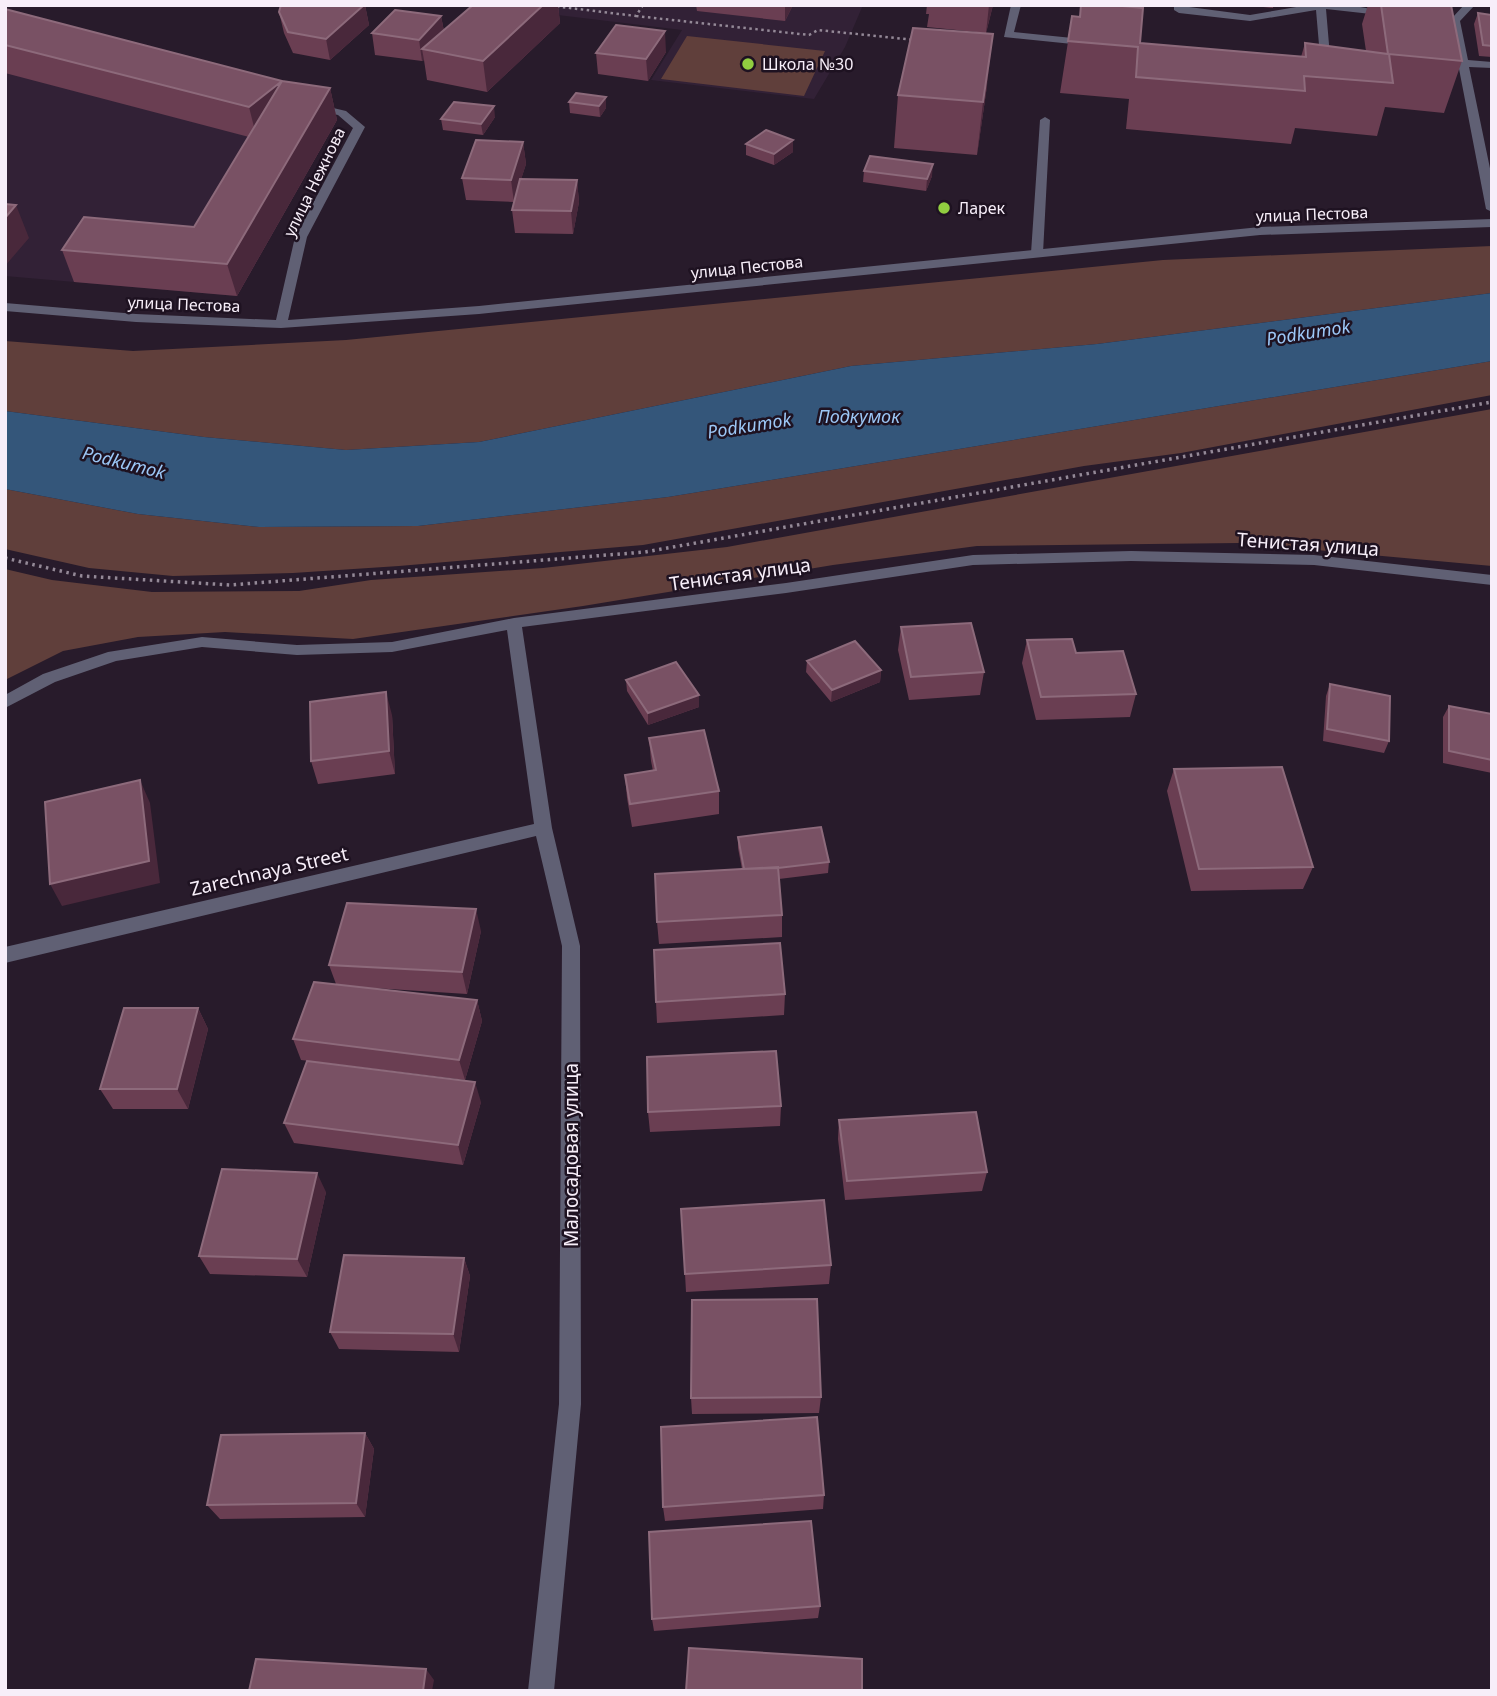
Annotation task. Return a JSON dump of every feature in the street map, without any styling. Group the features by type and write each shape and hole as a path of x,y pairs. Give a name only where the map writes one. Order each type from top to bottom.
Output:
{"street":[{"path":"1016,5 1008,35 1100,44"},
{"path":"1179,5 1179,10 1250,18 1321,6 1401,14"},
{"path":"1455,20 1469,5"},
{"path":"1315,74 1327,74 1321,6"},
{"path":"1415,16 1455,20"},
{"path":"1455,20 1492,209"},
{"path":"1463,63 1492,65"},
{"name":"улица Нежнова","path":"281,324 301,237 359,127 342,113 301,103"},
{"path":"1037,253 1045,120"},
{"name":"улица Пестова","path":"5,307 136,318 281,324 479,310 1260,231 1492,223"},
{"name":"Тенистая улица","path":"5,702 48,678 114,656 202,642 297,650 391,647 514,622 786,588 974,559 1131,556 1314,560 1492,580"},
{"name":"Малосадовая улица","path":"514,622 543,828 571,946 570,1404 541,1691"},
{"name":"Zarechnaya Street","path":"5,955 543,828"}],"path":[{"path":"545,5 809,35 818,30 918,40"},
{"path":"636,16 643,5"},
{"path":"5,558 82,576 230,585 645,552 1492,402"}],"shaded area":[{"name":"Школа №30","path":"474,5 863,5 845,47 814,99 651,80 682,30"},
{"path":"687,36 825,51 804,96 661,79"},
{"path":"5,37 290,113 337,120 237,296 5,276"},
{"path":"1492,246 1492,293 1097,344 851,366 479,442 346,450 204,437 5,411 5,341 133,351 346,340 1163,260"},
{"path":"1492,361 1492,395 1181,453 1084,466 643,545 293,573 173,576 89,568 5,549 5,489 138,514 259,527 418,526 668,497"},
{"path":"1492,409 1492,566 1239,543 977,546 833,565 583,606 353,639 225,632 138,637 63,651 5,680 5,569 52,580 152,592 299,591 371,580 543,568 727,547"}],"water":[{"name":"Подкумок","path":"1492,293 1492,361 668,497 418,526 259,527 138,514 5,489 5,411 204,437 346,450 479,442 851,366 1097,344"}],"building":[{"path":"281,5 364,5 326,39 288,32 279,12"},
{"path":"473,5 543,5 483,61 422,49"},
{"path":"1081,5 1143,8 1140,43 1306,57 1305,43 1388,54 1381,5 1451,5 1462,61 1389,54 1393,83 1304,76 1305,91 1136,77 1138,47 1068,41 1072,16 1080,17"},
{"path":"5,9 282,81 249,107 5,45"},
{"path":"395,10 441,16 419,40 372,33"},
{"path":"1478,13 1492,15 1492,46 1483,45"},
{"path":"616,25 665,31 646,59 596,53"},
{"path":"913,28 993,34 983,102 898,95"},
{"path":"282,81 330,88 227,264 62,250 84,217 194,227"},
{"path":"576,93 606,97 599,106 569,102"},
{"path":"454,102 494,106 481,124 441,119"},
{"path":"766,130 793,140 774,154 746,144"},
{"path":"476,140 523,142 511,180 462,178"},
{"path":"870,156 933,164 927,179 864,171"},
{"path":"520,179 577,180 571,211 512,210"},
{"path":"5,204 16,205 5,218"},
{"path":"971,623 984,672 911,677 901,627"},
{"path":"1072,639 1076,653 1123,651 1136,694 1041,697 1027,640"},
{"path":"855,641 881,670 832,690 807,661"},
{"path":"676,662 699,695 648,713 626,680"},
{"path":"1330,684 1390,696 1389,741 1327,729"},
{"path":"386,692 389,751 311,761 310,702"},
{"path":"1449,706 1492,714 1492,760 1449,751"},
{"path":"704,730 719,791 630,804 625,775 656,770 649,738"},
{"path":"1282,767 1313,867 1199,869 1174,769"},
{"path":"140,780 149,861 50,884 45,802"},
{"path":"821,827 829,862 744,869 738,837"},
{"path":"778,867 782,915 657,922 655,874"},
{"path":"347,903 476,909 462,972 329,965"},
{"path":"780,943 785,994 656,1002 654,950"},
{"path":"314,982 477,1000 459,1060 293,1039"},
{"path":"124,1008 198,1008 177,1089 100,1089"},
{"path":"776,1051 781,1106 648,1112 647,1057"},
{"path":"307,1061 475,1082 458,1145 284,1123"},
{"path":"976,1112 987,1172 847,1181 839,1120"},
{"path":"222,1169 317,1173 297,1259 199,1256"},
{"path":"824,1200 831,1265 685,1274 681,1209"},
{"path":"344,1255 464,1258 453,1334 330,1332"},
{"path":"817,1299 821,1397 691,1398 692,1300"},
{"path":"817,1417 824,1495 663,1507 661,1427"},
{"path":"365,1433 356,1503 207,1505 221,1435"},
{"path":"811,1521 820,1606 652,1619 649,1532"},
{"path":"689,1648 862,1659 862,1691 686,1691"},
{"path":"256,1659 426,1669 423,1691 249,1691"}],"place":[{"name":"Школа №30","path":"748,64"},
{"name":"Ларек","path":"944,208"}],"water label":[{"name":"Podkumok","path":"1308,332"},
{"name":"Podkumok","path":"749,425"},
{"name":"Podkumok","path":"124,462"}]}
